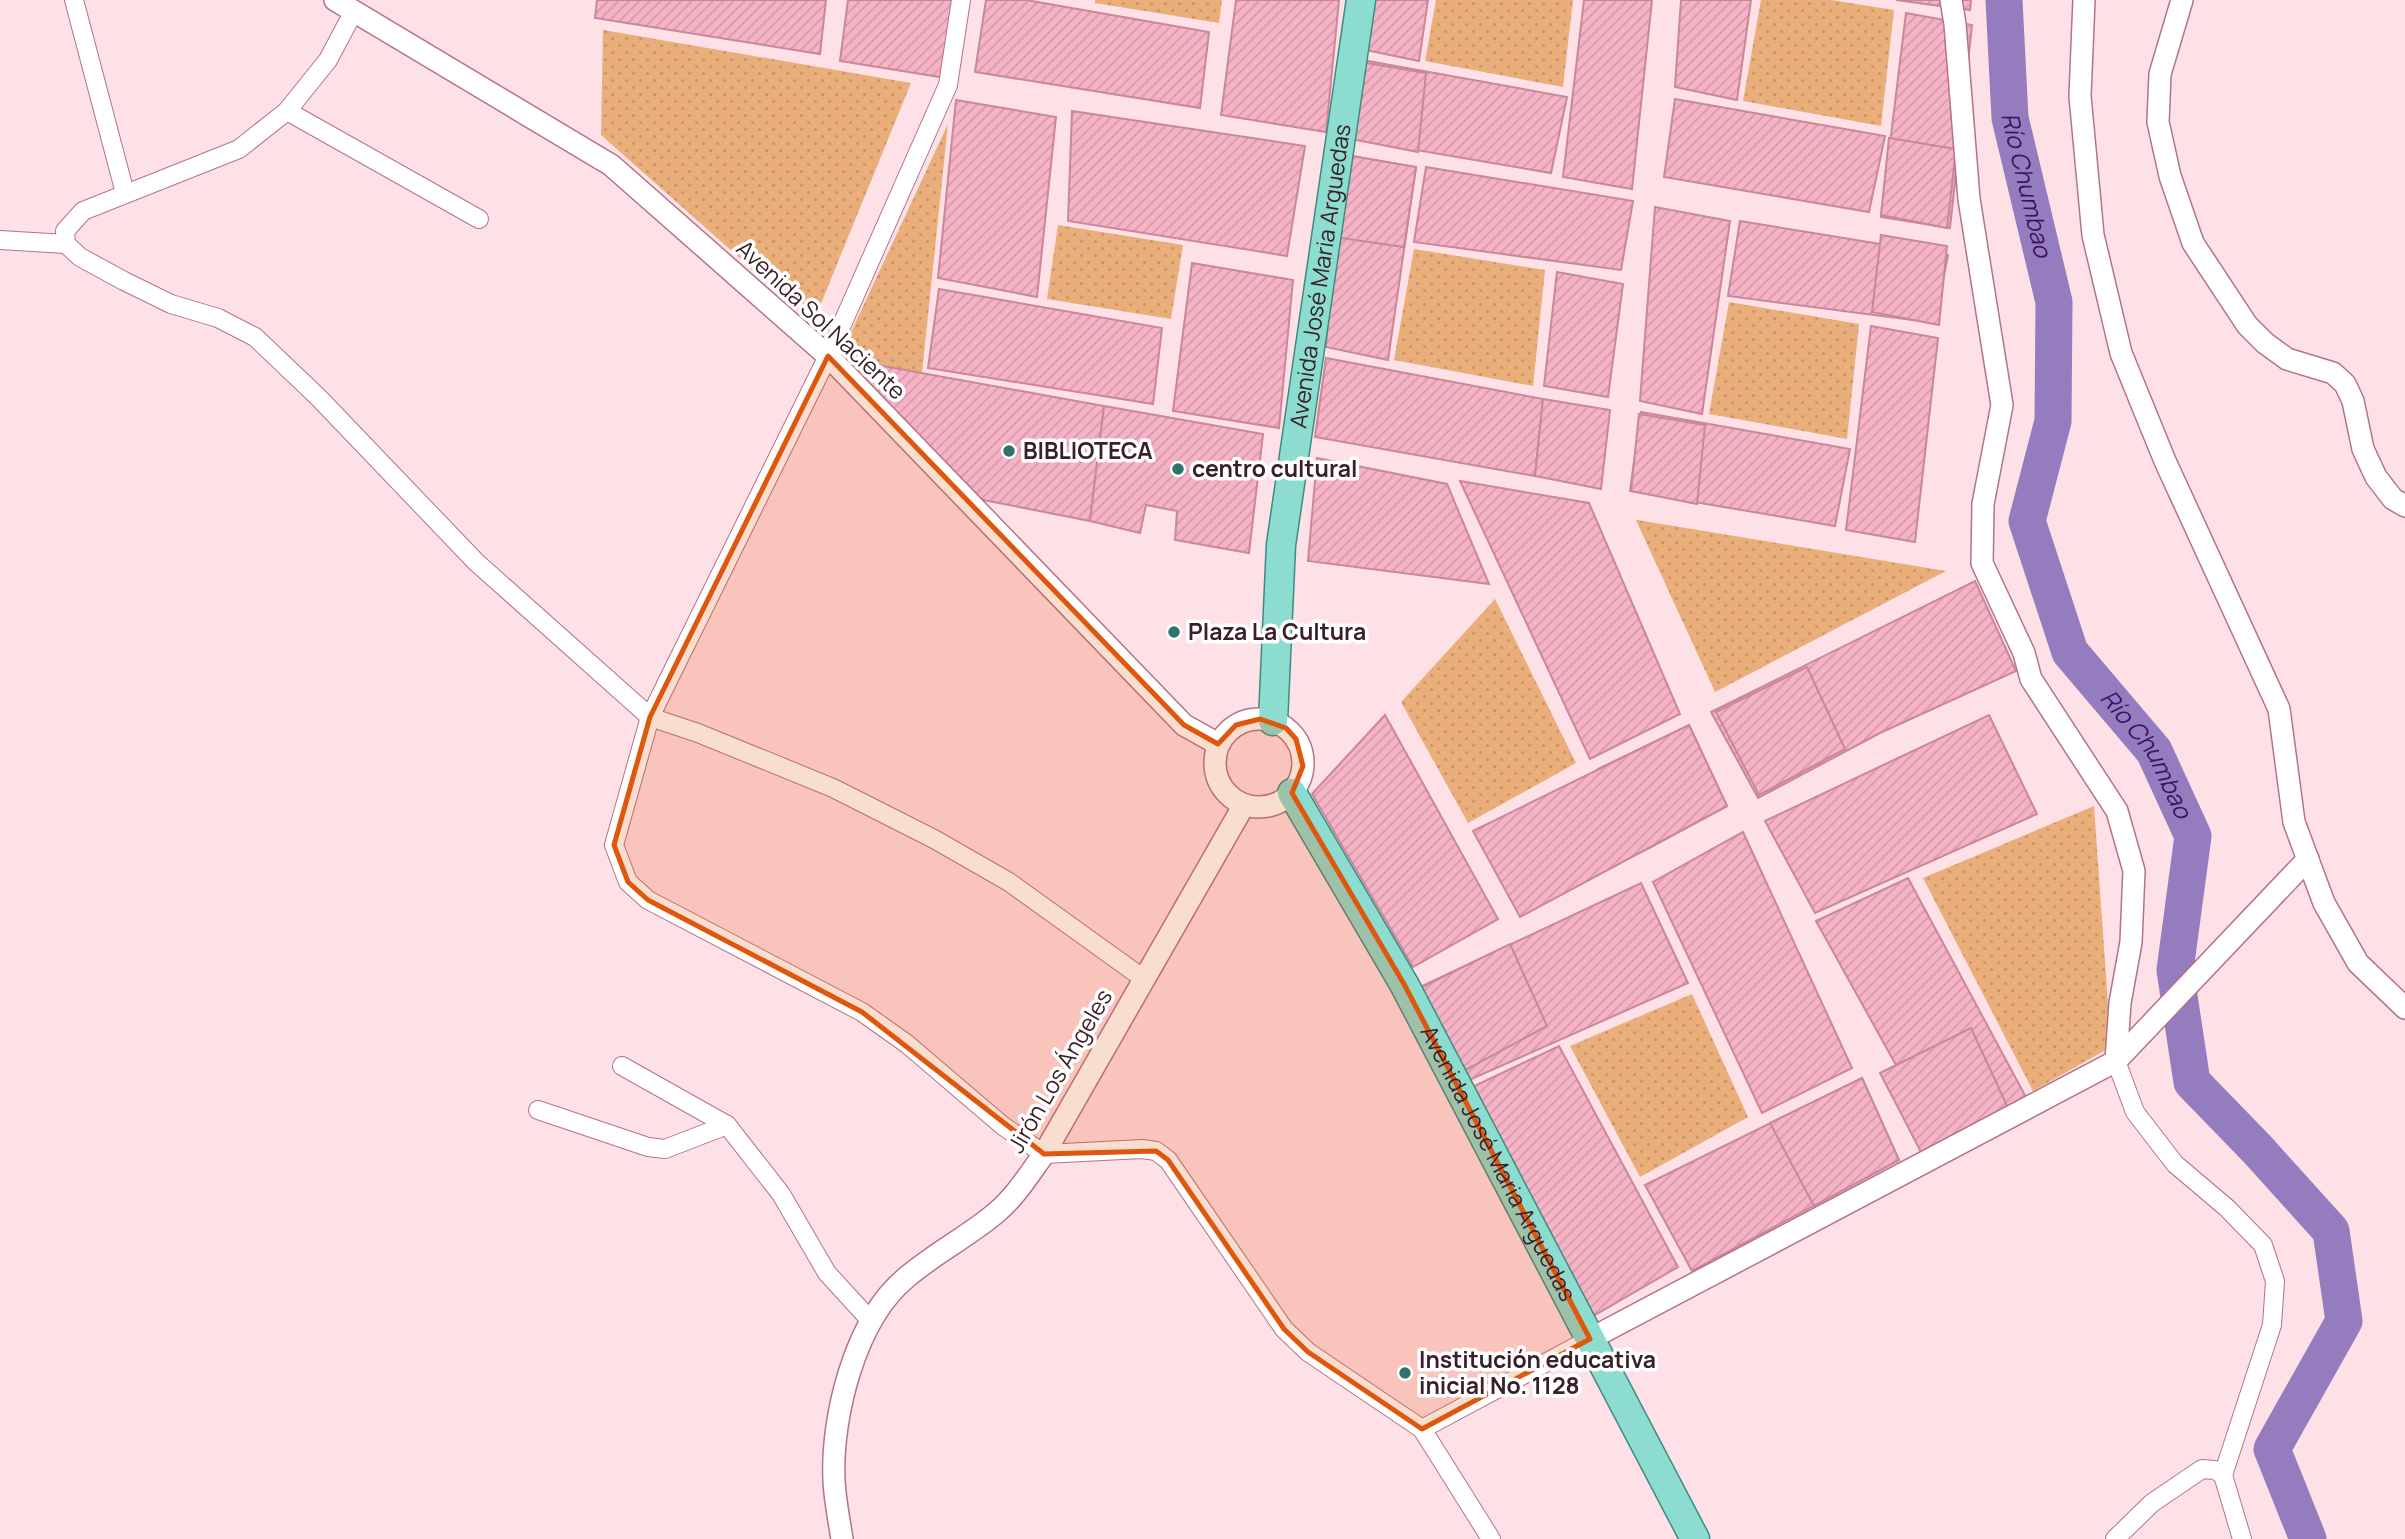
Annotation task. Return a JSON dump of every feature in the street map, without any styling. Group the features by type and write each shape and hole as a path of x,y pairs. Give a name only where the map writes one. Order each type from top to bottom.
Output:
{"main road":[{"name":"Avenida José Maria Arguedas","path":"1273,721 1282,545 1362,0"},
{"name":"Avenida José Maria Arguedas","path":"1292,793 1404,984 1695,1539"}],"street":[{"path":"74,0 125,193"},
{"name":"Avenida Sol Naciente","path":"335,0 611,165 828,356 1184,725 1218,744"},
{"path":"961,0 948,85 828,356 650,717 614,845 628,882 648,900 862,1012 907,1044 1003,1126 1044,1154 1156,1150 1168,1160 1284,1329 1308,1352 1422,1429 1492,1539"},
{"path":"1951,0 1969,199 2002,405 1983,504 1982,563 2024,653 2031,679 2117,811 2134,871 2131,942 2120,1003 2122,1055 2135,1112 2175,1164 2227,1208 2263,1245 2275,1281 2272,1325 2223,1475 2242,1539"},
{"path":"2084,0 2080,96 2093,235 2122,353 2165,461 2279,709 2294,821 2324,903 2358,962 2405,1008"},
{"path":"2182,0 2160,74 2158,121 2170,176 2193,243 2247,325 2264,343 2287,359 2333,373 2345,384 2353,401 2363,449 2376,477 2393,499 2405,506"},
{"path":"66,244 65,231 83,211 239,149 287,111 328,60 354,11"},
{"path":"287,111 479,219"},
{"path":"0,240 66,244 80,257 124,281 171,303 218,318 255,337 303,381 476,562 650,717 698,733 834,788 934,839 1009,882 1144,979"},
{"path":"1247,720 1273,721 1286,728 1296,739 1302,752 1300,780 1292,793 1282,801 1270,806 1244,805 1221,787 1215,766 1218,744 1226,733 1247,720"},
{"name":"Jirón Los Ángeles","path":"842,1539 834,1480 837,1422 857,1348 870,1320 905,1278 998,1211 1044,1154 1244,805"},
{"path":"1422,1429 2122,1055 2308,859"},
{"path":"622,1066 727,1125 781,1194 827,1273 870,1320"},
{"path":"538,1111 648,1147 664,1149 727,1125"},
{"path":"2115,1539 2152,1503 2202,1469 2215,1470 2223,1475"}],"highlighted area":[{"path":"828,356 1184,725 1218,744 1236,725 1260,719 1286,728 1296,739 1303,766 1292,793 1404,984 1590,1339 1422,1429 1308,1352 1284,1329 1168,1160 1156,1151 1044,1154 862,1012 648,900 628,882 614,845 650,717"}],"shaded area":[{"path":"1095,0 1222,0 1219,23 1095,3"},
{"path":"1436,0 1573,0 1563,87 1425,61"},
{"path":"1761,0 1831,0 1894,10 1881,126 1743,101"},
{"path":"603,30 911,83 813,323 601,135"},
{"path":"948,124 922,373 839,358"},
{"path":"1058,225 1183,245 1171,319 1047,299"},
{"path":"1414,249 1545,270 1533,386 1394,360"},
{"path":"1729,302 1859,324 1847,439 1709,414"},
{"path":"1637,520 1946,571 1715,692"},
{"path":"1495,599 1576,763 1468,823 1401,702"},
{"path":"2094,806 2111,1047 2033,1091 1923,878"},
{"path":"1692,994 1748,1117 1640,1177 1570,1046"}],"building":[{"path":"597,0 826,0 820,54 595,18"},
{"path":"848,0 953,0 946,78 840,61"},
{"path":"986,0 1026,0 1209,32 1200,108 975,72"},
{"path":"1236,0 1339,0 1326,132 1221,115"},
{"path":"1360,0 1428,0 1419,61 1356,48"},
{"path":"1584,0 1652,0 1632,189 1563,177"},
{"path":"1681,0 1751,0 1737,100 1675,87"},
{"path":"1896,0 1971,0 1970,10"},
{"path":"1906,13 1972,25 1950,228 1881,217"},
{"path":"1357,59 1567,97 1551,173 1346,138"},
{"path":"1360,62 1426,73 1418,152 1351,139"},
{"path":"1675,99 1885,136 1869,212 1664,177"},
{"path":"956,100 1056,117 1037,297 938,278"},
{"path":"1072,111 1305,146 1287,256 1068,221"},
{"path":"1889,138 1956,149 1947,228 1881,215"},
{"path":"1340,154 1416,167 1388,360 1326,347"},
{"path":"1340,154 1416,167 1404,247 1334,237"},
{"path":"1426,167 1633,201 1621,270 1414,242"},
{"path":"1655,207 1730,221 1702,414 1640,401"},
{"path":"1740,221 1948,255 1935,323 1728,296"},
{"path":"1881,235 1947,246 1939,325 1872,312"},
{"path":"1192,263 1293,280 1279,428 1173,411"},
{"path":"1557,272 1623,284 1608,397 1544,386"},
{"path":"939,289 1162,328 1153,404 928,368"},
{"path":"1871,326 1938,338 1915,542 1846,530"},
{"name":"BIBLIOTECA","path":"828,356 1104,406 1090,521 963,496"},
{"path":"1326,358 1543,399 1535,476 1315,437"},
{"path":"1543,399 1610,410 1601,489 1535,476"},
{"name":"centro cultural","path":"1104,406 1263,434 1249,553 1175,540 1177,511 1146,505 1140,533 1090,521"},
{"path":"1641,412 1850,449 1835,526 1630,491"},
{"path":"1639,414 1705,425 1697,504 1631,491"},
{"path":"1317,458 1447,484 1489,584 1308,561"},
{"path":"1460,481 1589,503 1680,714 1590,759"},
{"path":"1975,581 2016,671 1880,733 1758,798 1711,712"},
{"path":"1807,667 1845,749 1759,795 1716,712"},
{"path":"1385,715 1498,919 1413,967 1312,794"},
{"path":"1989,715 2037,814 1815,913 1765,821"},
{"path":"1689,725 1727,806 1642,852 1598,769"},
{"path":"1689,725 1727,806 1520,917 1473,831"},
{"path":"1743,832 1852,1068 1762,1113 1653,882"},
{"path":"1908,878 2027,1099 1942,1148 1816,921"},
{"path":"1641,883 1688,983 1467,1081 1416,989"},
{"path":"1510,944 1547,1026 1462,1072 1418,989"},
{"path":"1971,1028 2009,1110 1923,1156 1880,1073"},
{"path":"1559,1046 1678,1267 1593,1316 1468,1089"},
{"path":"1862,1078 1899,1160 1692,1271 1645,1185"},
{"path":"1862,1078 1899,1160 1814,1206 1770,1123"}],"waterway":[{"name":"Río Chumbao","path":"2004,0 2010,118 2054,302 2053,421 2027,521 2070,652 2154,751 2193,836 2175,970 2192,1082 2331,1231 2344,1321 2272,1449 2308,1539"}],"place":[{"name":"BIBLIOTECA","path":"1009,451"},
{"name":"centro cultural","path":"1178,469"},
{"name":"Plaza La Cultura","path":"1174,632"},
{"name":"Institución educativa inicial No. 1128","path":"1405,1373"}]}
